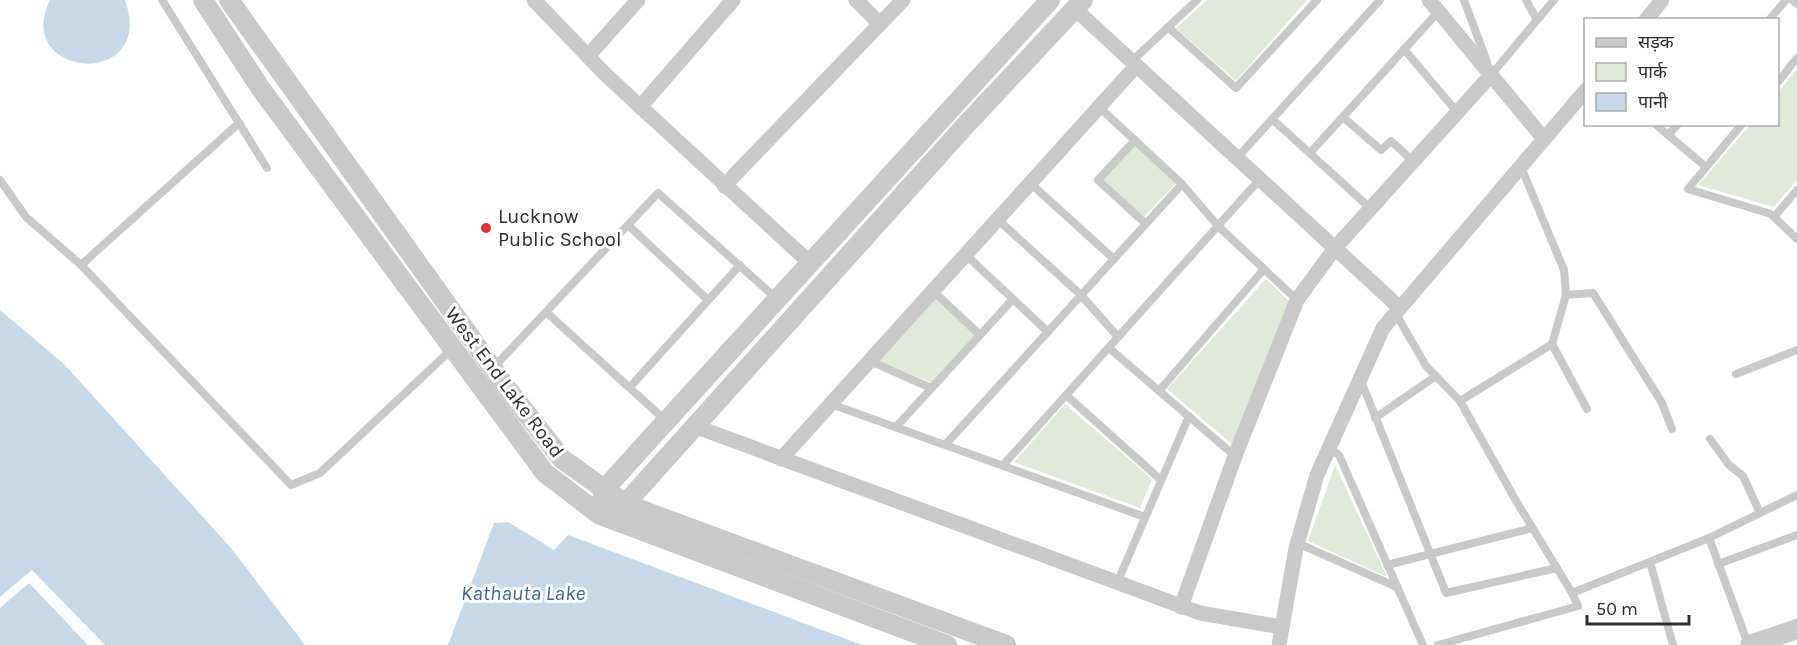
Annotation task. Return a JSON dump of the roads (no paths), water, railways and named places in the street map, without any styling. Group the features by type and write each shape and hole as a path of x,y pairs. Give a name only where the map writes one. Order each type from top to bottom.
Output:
{"street":[{"name":"West End Lake Road","path":"203,0 261,89 545,473 600,515 947,645"},
{"name":"West End Lake Road","path":"229,0 493,369 562,459 625,504 1006,645"},
{"path":"534,0 640,107 810,263"},
{"path":"588,56 638,0"},
{"path":"640,107 733,0"},
{"path":"856,0 880,24"},
{"path":"724,186 903,0"},
{"path":"600,515 604,490 1050,0"},
{"path":"1648,18 1662,0"},
{"path":"600,515 625,504 1079,4 1134,63 1335,248 1398,311"},
{"path":"1434,6 1544,139"},
{"path":"781,459 1099,107 1134,63"},
{"path":"1181,607 1235,456 1297,300 1335,248 1491,75"},
{"path":"1279,645 1297,543 1317,475 1383,328 1584,92"},
{"path":"694,426 1181,607 1200,613 1281,627"},
{"path":"1749,645 1797,629"}],"lane":[{"path":"162,0 267,168"},
{"path":"1134,63 1197,0"},
{"path":"1168,27 1236,88 1317,0"},
{"path":"1365,0 1373,8"},
{"path":"1237,158 1380,0"},
{"path":"1464,0 1491,75"},
{"path":"1527,0 1537,20"},
{"path":"1491,75 1554,0"},
{"path":"1771,18 1786,0"},
{"path":"1792,0 1797,4"},
{"path":"1310,153 1404,50 1434,6"},
{"path":"1404,50 1457,112"},
{"path":"1779,81 1797,58"},
{"path":"1099,107 1182,184 1218,226 1297,300"},
{"path":"1343,117 1381,150 1391,141 1413,162"},
{"path":"1272,119 1370,208"},
{"path":"81,264 239,123"},
{"path":"1657,126 1706,167"},
{"path":"1668,135 1676,126"},
{"path":"1740,126 1688,189 1774,217 1797,239"},
{"path":"1135,140 1098,180 1146,224"},
{"path":"1461,401 1552,344 1566,295 1564,270 1520,167"},
{"path":"1004,464 1260,179"},
{"path":"0,180 26,217 81,264 291,485 321,473 452,348 470,337"},
{"path":"1030,183 1114,260"},
{"path":"946,444 1182,184"},
{"path":"1774,217 1797,190"},
{"path":"493,369 658,193 778,298"},
{"path":"997,219 1081,295 1118,337"},
{"path":"628,225 708,300"},
{"path":"966,255 1048,332"},
{"path":"630,387 740,265"},
{"path":"1159,391 1264,269"},
{"path":"933,291 980,335"},
{"path":"1566,295 1593,293 1662,403 1672,429"},
{"path":"896,427 1013,299"},
{"path":"1398,311 1426,366 1461,401 1578,606 1438,645"},
{"path":"546,312 666,421"},
{"path":"1552,344 1587,409"},
{"path":"1109,348 1235,456"},
{"path":"1736,374 1797,350"},
{"path":"870,361 931,388"},
{"path":"1375,418 1436,376"},
{"path":"1358,384 1363,386 1446,593 1557,568"},
{"path":"1066,395 1161,480"},
{"path":"831,404 1004,464 1145,517"},
{"path":"1116,584 1189,416"},
{"path":"1710,439 1729,465 1743,476 1760,513"},
{"path":"1329,448 1338,455 1423,645"},
{"path":"1572,593 1709,538 1797,495"},
{"path":"1387,565 1431,556 1532,528"},
{"path":"1718,564 1797,535"},
{"path":"1709,538 1749,645"},
{"path":"1297,543 1397,587"},
{"path":"1650,562 1673,645"}],"water":[{"path":"50,0 125,0 129,29 121,49 105,61 85,63 65,58 50,46 43,26"},
{"path":"0,310 64,364 231,548 305,645 105,645 32,570 0,597"},
{"name":"Kathauta Lake","path":"508,522 554,550 568,535 862,645 448,645 494,523"},
{"path":"29,583 88,645 0,645 0,608"}],"place":[{"name":"Lucknow Public School","path":"486,228"}]}
